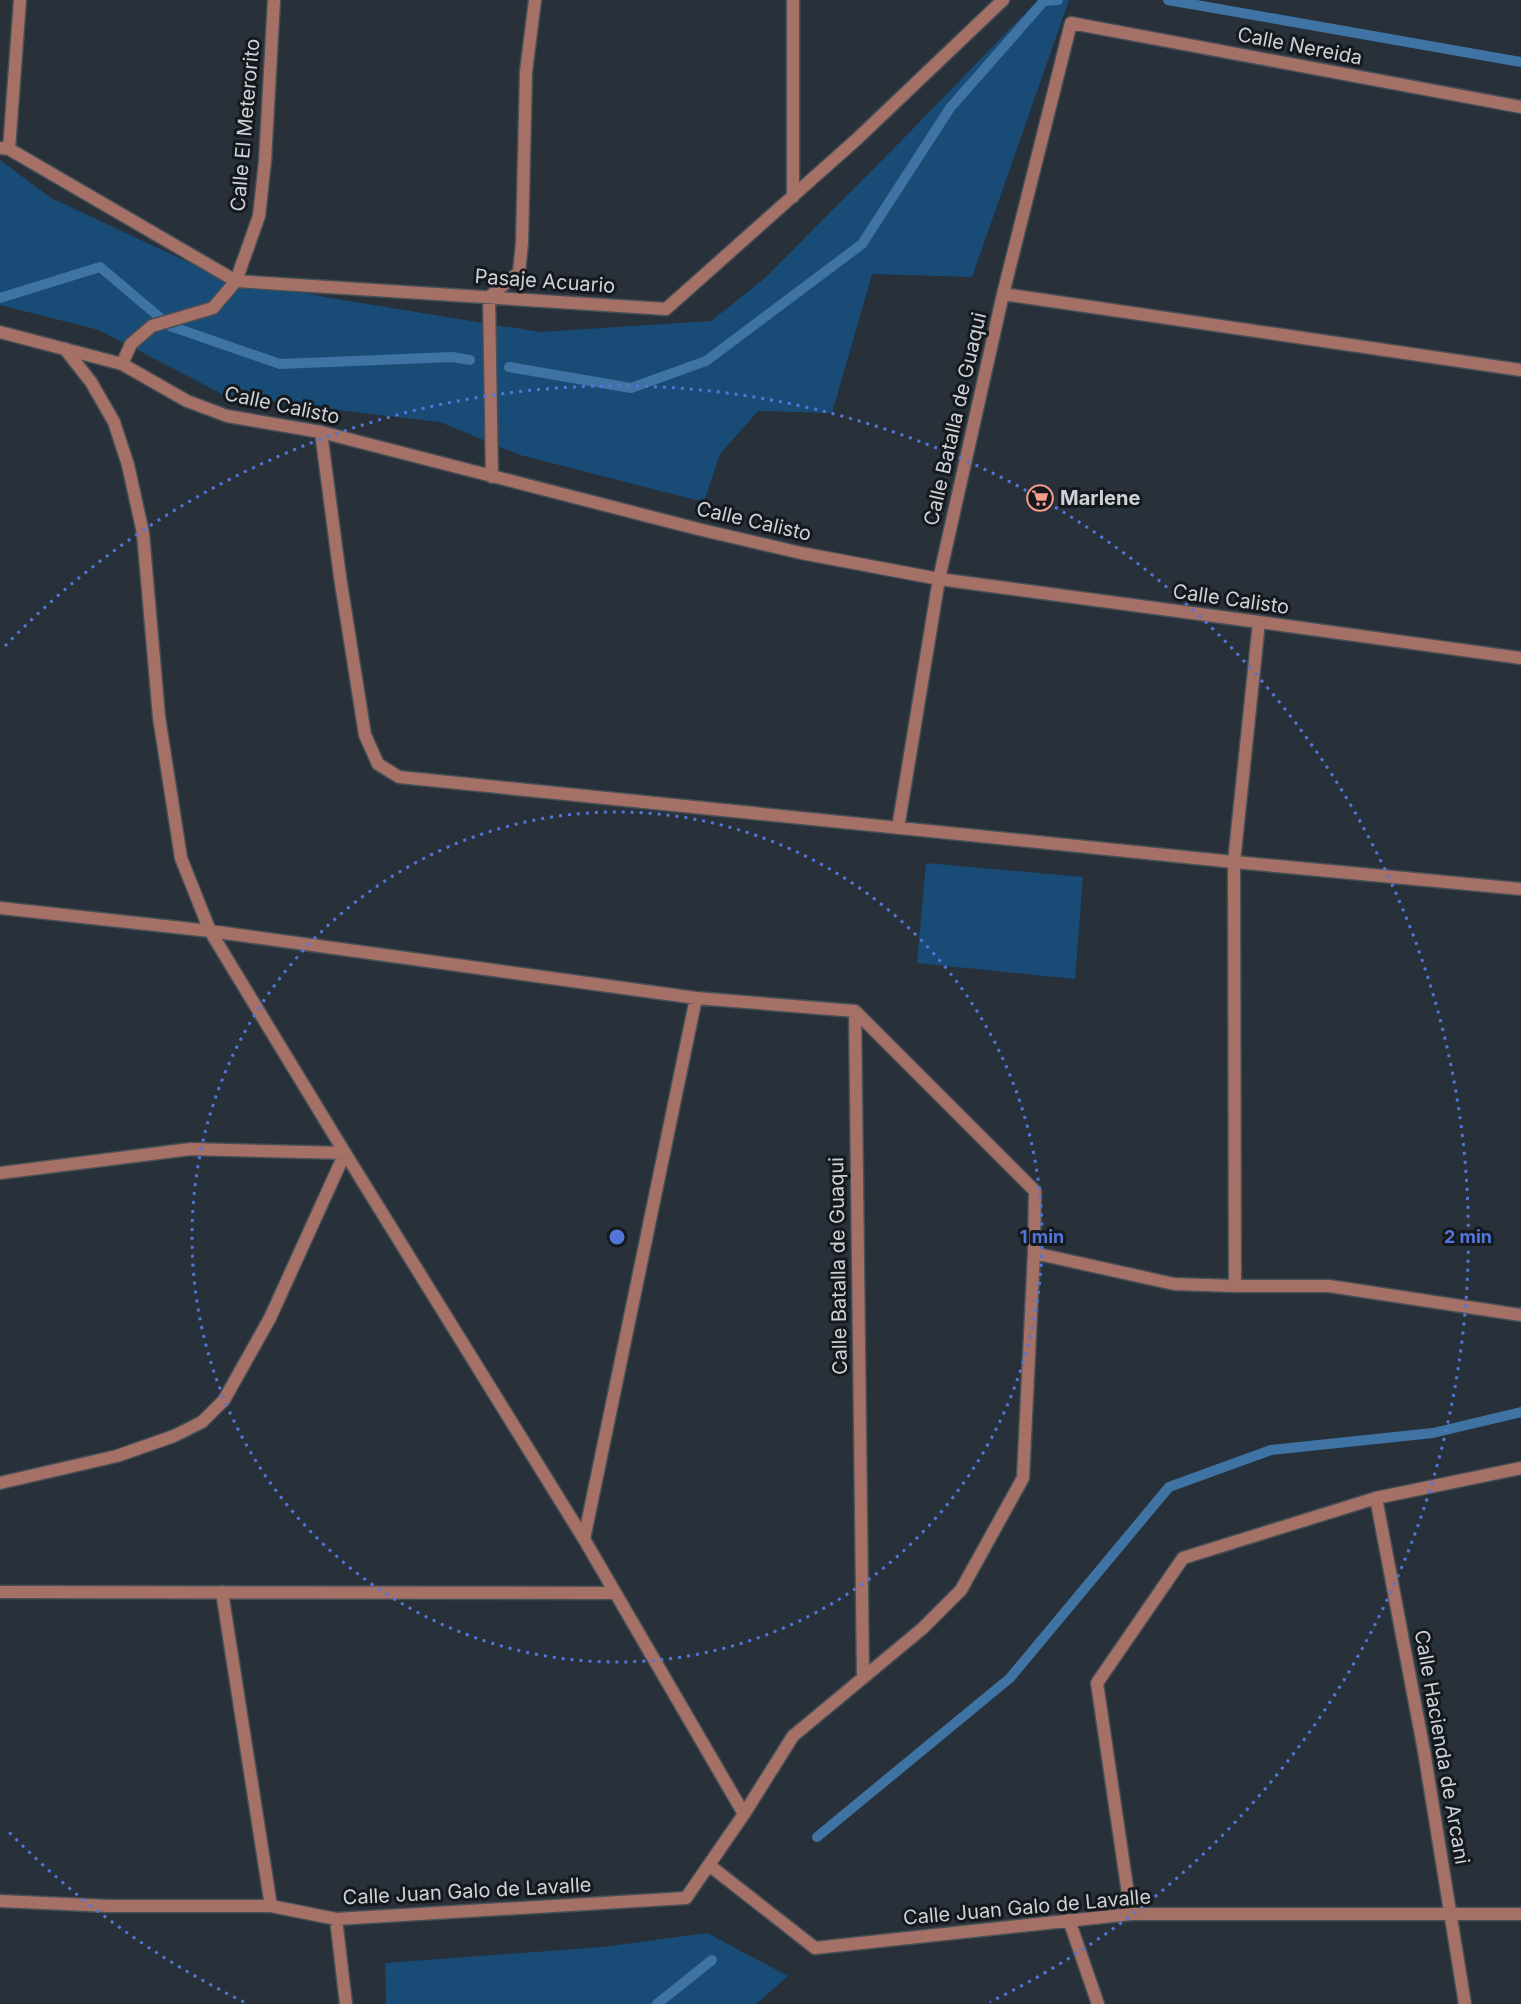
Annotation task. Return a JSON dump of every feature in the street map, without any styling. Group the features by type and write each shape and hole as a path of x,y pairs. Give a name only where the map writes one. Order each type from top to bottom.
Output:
{"street":[{"path":"5,149 20,0"},
{"name":"Calle El Meterorito","path":"122,364 131,344 152,326 213,308 236,280 258,216 265,161 274,0"},
{"path":"492,477 489,297 519,272 522,243 526,72 535,0"},
{"path":"793,0 793,197"},
{"name":"Pasaje Acuario","path":"5,149 236,280 666,309 793,197 1003,0"},
{"name":"Calle Nereida","path":"1071,23 1521,107"},
{"name":"Calle Batalla de Guaqui","path":"898,828 939,579 1003,294 1071,23"},
{"path":"1003,294 1521,370"},
{"name":"Calle Calisto","path":"0,332 122,364 186,401 227,416 321,432 492,477 801,553 939,579 1521,658"},
{"path":"65,349 91,382 114,422 128,465 143,533 159,717 181,858 210,931 345,1154 584,1539 744,1814"},
{"path":"321,432 340,577 365,735 378,765 399,777 1521,889"},
{"path":"1235,1286 1234,862 1258,622"},
{"path":"0,908 210,931 696,998 855,1011 1035,1191 1023,1478 961,1590 923,1628 793,1736 710,1865"},
{"path":"584,1539 696,998"},
{"name":"Calle Batalla de Guaqui","path":"855,1011 863,1678"},
{"path":"0,1173 191,1149 345,1154"},
{"path":"0,1483 117,1456 174,1436 202,1422 224,1400 270,1318 345,1154"},
{"path":"1034,1253 1174,1284 1329,1286 1521,1315"},
{"path":"1131,1914 1097,1683 1183,1558 1376,1498 1521,1468"},
{"name":"Calle Hacienda de Arcani","path":"1376,1498 1424,1750 1465,2004"},
{"path":"0,1592 614,1593"},
{"path":"222,1592 271,1906"},
{"name":"Calle Juan Galo de Lavalle","path":"0,1901 109,1906 271,1906 336,1919 686,1898 710,1865 815,1948 1131,1914 1521,1914"},
{"path":"336,1919 346,2004"},
{"path":"1070,1920 1098,2004"}],"shaded area":[{"path":"1038,0 1069,0 972,277 872,274 832,413 758,411 720,454 704,502 520,455 440,422 222,394 99,330 0,305 0,160 51,198 205,270 324,297 540,332 711,321 764,279"},
{"path":"926,863 1083,877 1075,979 917,963"},
{"path":"707,1933 788,1976 756,2004 386,2004 385,1963 603,1947"}],"waterway":[{"path":"509,367 631,388 706,361 862,244 950,108 1044,1 1058,0"},
{"path":"1168,0 1521,62"},
{"path":"0,298 100,267 170,326 280,364 452,357 470,360"},
{"path":"817,1837 1010,1678 1169,1487 1271,1450 1433,1433 1521,1412"},
{"path":"657,2004 712,1960"}],"place":[{"name":"Marlene","path":"1040,498"}]}
